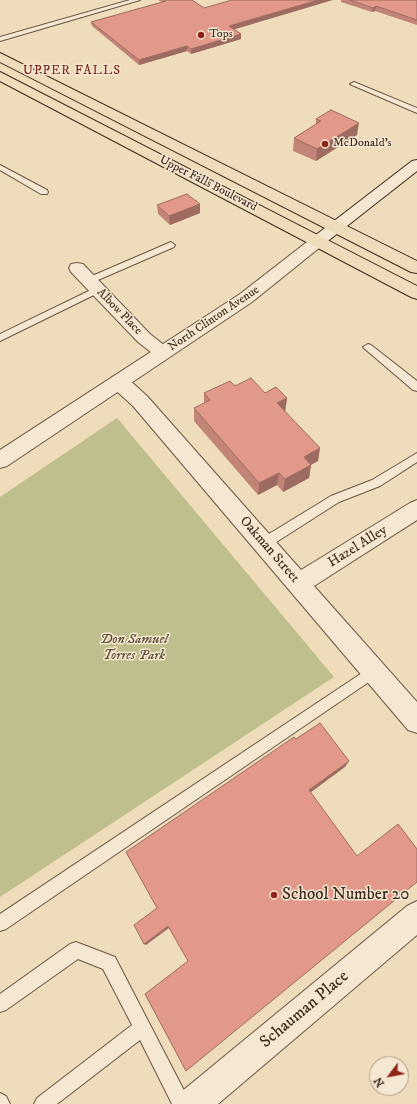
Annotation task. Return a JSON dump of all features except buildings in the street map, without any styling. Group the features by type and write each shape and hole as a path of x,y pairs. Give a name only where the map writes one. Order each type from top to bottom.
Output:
{"main road":[{"name":"Upper Falls Boulevard","path":"0,57 417,268"},
{"name":"Upper Falls Boulevard","path":"0,76 417,293"}],"street":[{"name":"North Clinton Avenue","path":"0,460 246,298 417,164"},
{"name":"Albow Place","path":"77,268 144,338 163,353"},
{"name":"Oakman Street","path":"119,382 140,401 417,721"},
{"name":"Hazel Alley","path":"298,584 417,509"},
{"name":"Schauman Place","path":"193,1104 417,916"}],"lane":[{"path":"0,39 137,0"},
{"path":"354,84 417,111"},
{"path":"0,167 44,192"},
{"path":"0,338 93,285 171,244"},
{"path":"368,347 417,387"},
{"path":"263,544 335,499 376,483 417,457"},
{"path":"0,923 374,671"},
{"path":"0,1004 76,950 109,963 182,1104"},
{"path":"43,1104 143,1027"}],"green space":[{"name":"Don Samuel Torres Park","path":"117,418 334,677 0,897 0,497"}],"place":[{"name":"Tops","path":"201,35"},
{"name":"McDonald's","path":"325,144"},
{"name":"School Number 20","path":"274,895"}],"district":[{"name":"UPPER FALLS","path":"72,71"}]}
